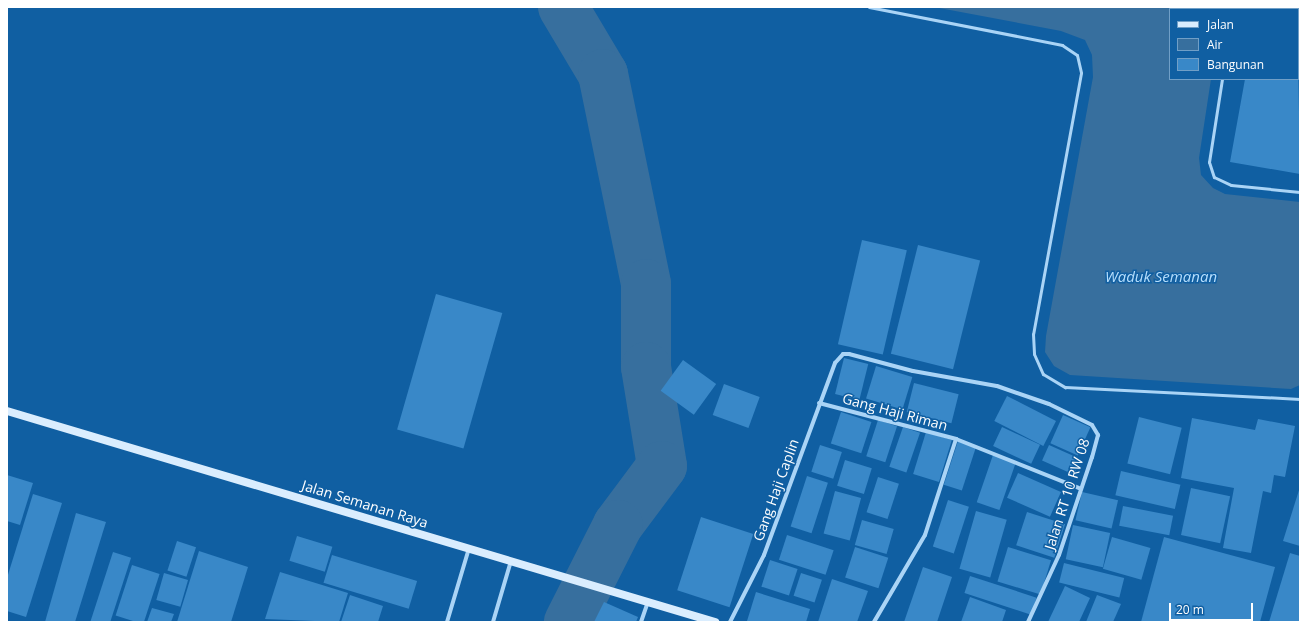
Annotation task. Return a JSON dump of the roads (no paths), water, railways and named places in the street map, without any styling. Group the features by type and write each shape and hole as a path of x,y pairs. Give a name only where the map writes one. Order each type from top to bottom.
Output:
{"street":[{"name":"Jalan RT 10 RW 08","path":"835,363 843,354 849,354 913,371 997,386 1049,404 1092,425 1098,435 1079,488 1059,555 1028,622"},
{"name":"Gang Haji Caplin","path":"730,622 764,555 835,363"},
{"name":"Gang Haji Riman","path":"819,403 956,439 925,534 874,622"},
{"name":"Jalan Semanan Raya","path":"7,411 511,561 649,600 715,622"},
{"path":"956,439 1079,488"},
{"path":"447,622 468,548"},
{"path":"493,622 511,561"},
{"path":"641,622 649,600"}],"lane":[{"path":"869,7 1062,45 1077,55 1081,73 1033,334 1034,354 1043,374 1064,387 1300,400"},
{"path":"1222,80 1209,162 1214,177 1231,185 1300,192"}],"water":[{"name":"Waduk Semanan","path":"934,7 1220,7 1169,8 1169,80 1211,80 1199,158 1201,175 1213,188 1225,194 1300,202 1300,385 1291,389 1070,375 1054,366 1045,352 1046,336 1093,77 1092,55 1085,40 1061,31"}],"waterway":[{"path":"563,7 603,74 646,284 646,367 662,466 618,525 569,622"}]}
